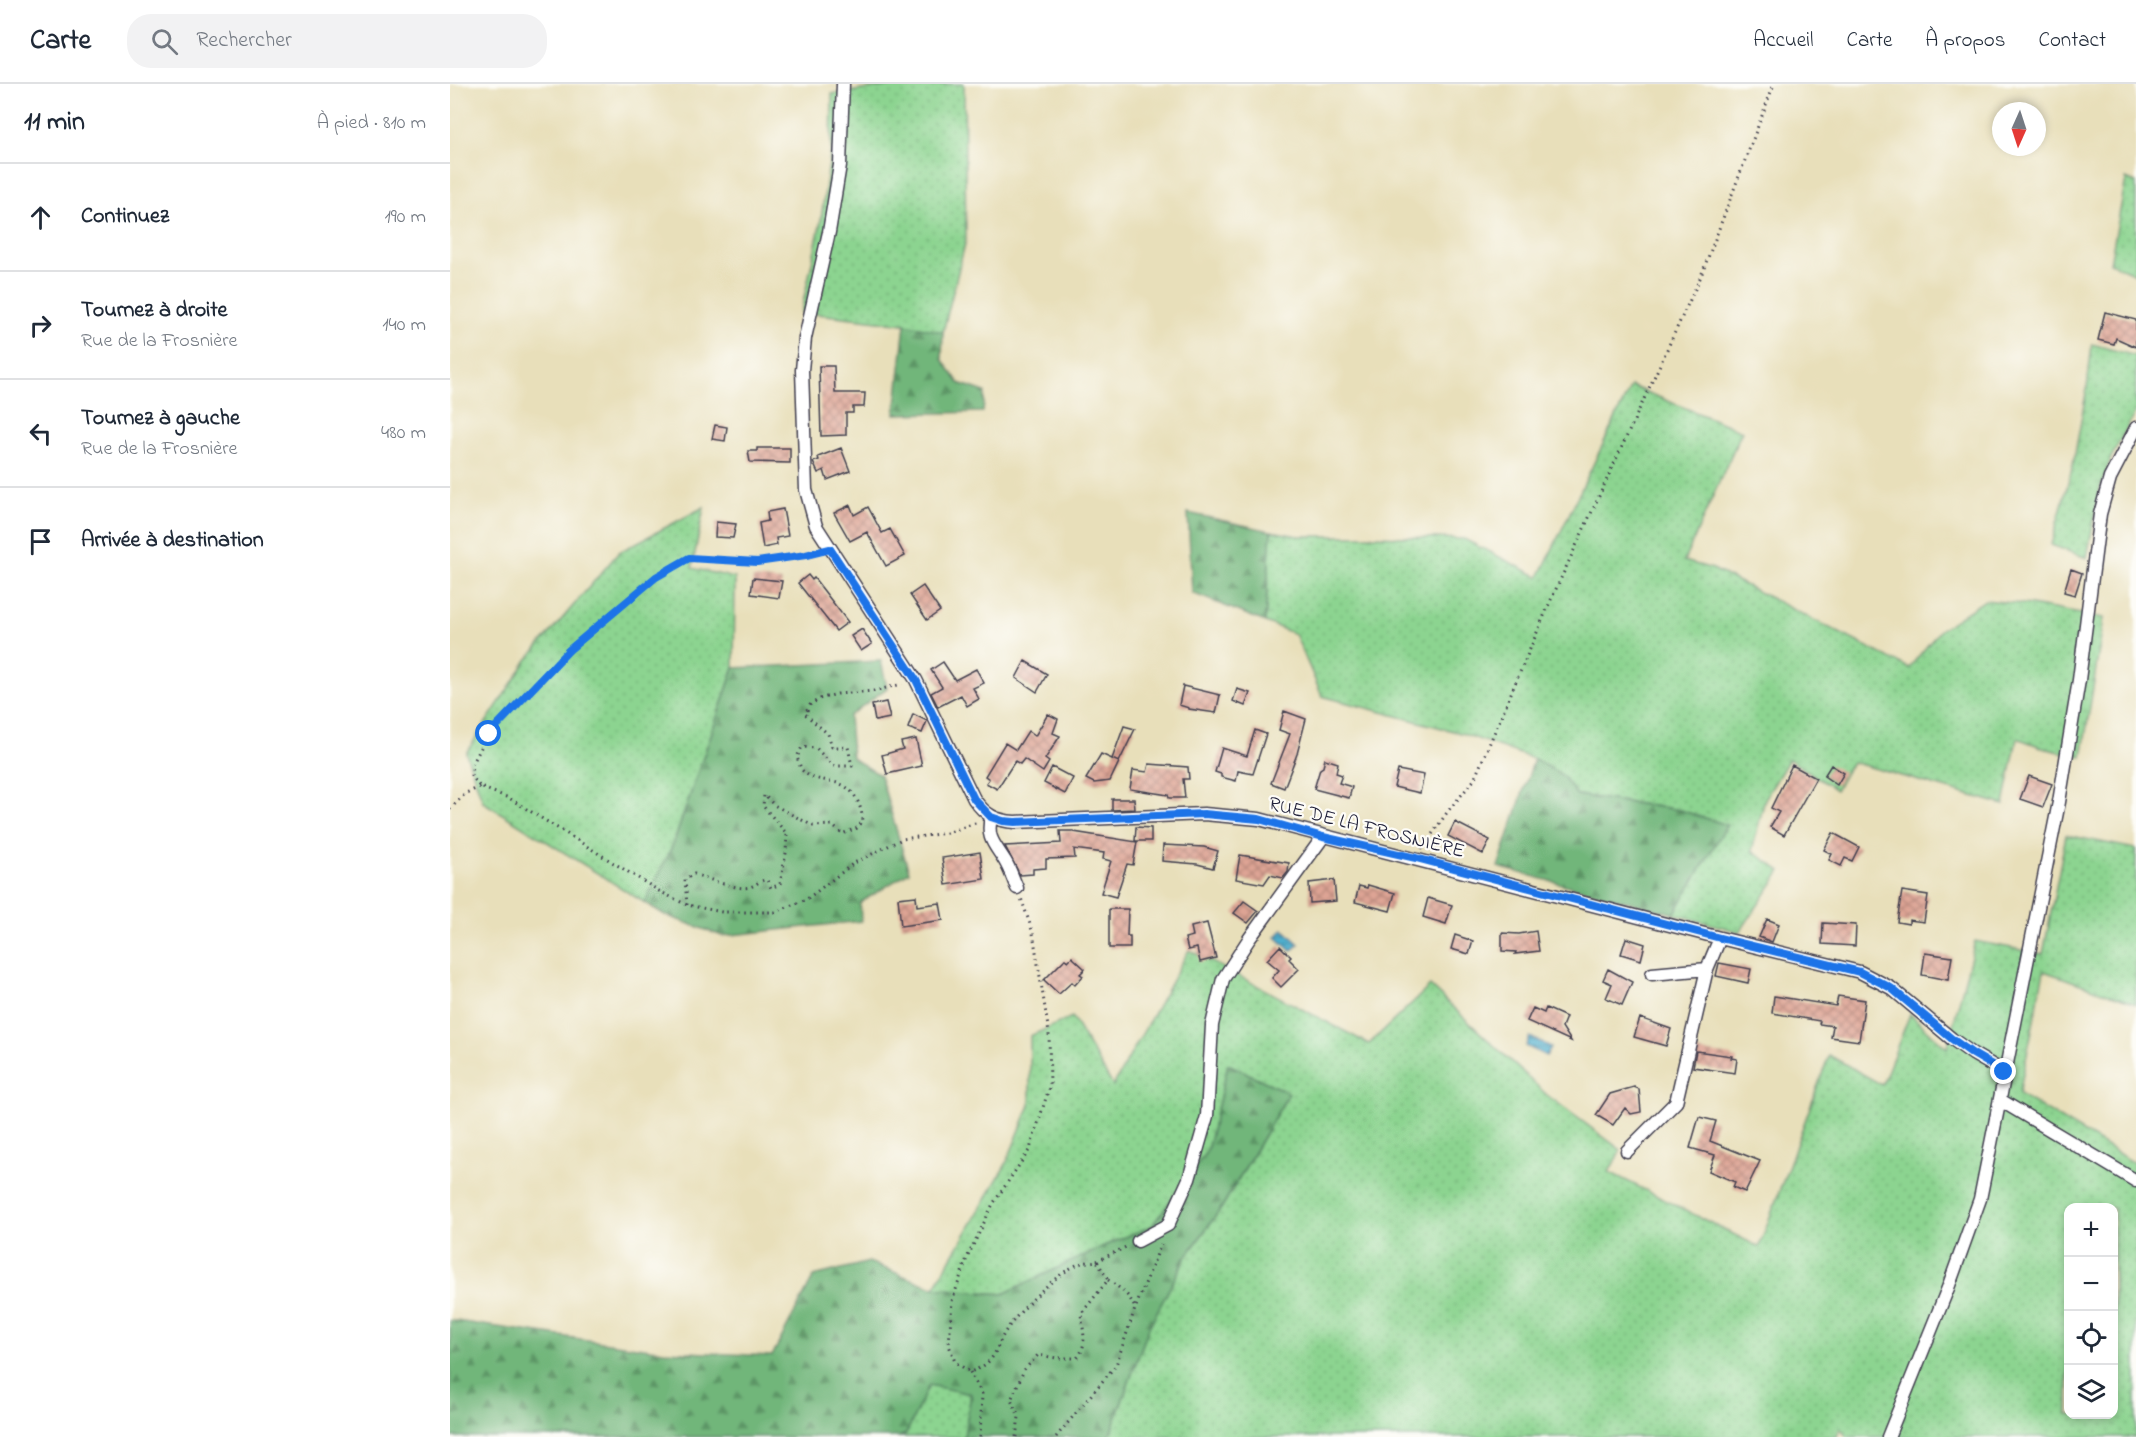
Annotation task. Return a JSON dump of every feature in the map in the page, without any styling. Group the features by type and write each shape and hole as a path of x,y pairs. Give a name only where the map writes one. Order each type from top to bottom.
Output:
{"street":[{"path":"843,84 840,165 829,231 805,338 802,370 806,490 816,526 916,680 974,799 991,817 988,830 992,842 1005,862 1017,888"},
{"path":"1888,1437 1948,1288 1980,1199 2058,802 2079,680 2100,514 2110,478 2136,428"},
{"name":"RUE DE LA FROSNIÈRE","path":"991,817 1015,822 1204,814 1259,819 1323,837 1416,858 1720,938 1860,972 1891,988 1952,1039 2004,1072"},
{"path":"1138,1241 1168,1225 1189,1179 1207,1116 1212,1025 1223,979 1323,837"},
{"path":"1627,1151 1676,1101 1707,969 1720,938"},
{"path":"1652,974 1707,969"},
{"path":"2000,1100 2136,1181"}],"path":[{"path":"1416,858 1448,811 1474,780 1550,602 1701,276 1774,84"},
{"path":"830,549 757,562 689,558 656,577 569,650 489,734 472,765 471,775 480,787 509,798 659,891 687,905 722,912 775,912 807,899 854,863 902,839 947,833 991,817"},
{"path":"687,905 685,879 694,874 738,886 749,887 760,880 767,880 771,888 780,884 787,834 763,806 764,795 774,805 813,826 832,825 842,834 857,828 863,821 862,811 853,792 835,782 819,781 802,770 797,757 801,747 816,748 833,766 852,766 848,747 832,747 828,734 805,714 810,705 819,699 837,694 874,691 916,680"},
{"path":"450,809 466,793 480,787"},
{"path":"980,1437 982,1394 970,1371 956,1362 949,1345 952,1301 967,1258 993,1204 1030,1149 1050,1085 1049,1033 1033,933 1017,888"},
{"path":"1056,1437 1116,1365 1168,1225"},
{"path":"970,1371 985,1367 996,1353 1008,1326 1047,1285 1077,1265 1097,1261 1138,1241"},
{"path":"1097,1261 1108,1280 1130,1297 1135,1309"},
{"path":"1016,1437 1019,1417 1011,1400 1024,1370 1038,1355 1077,1358 1083,1352 1081,1314 1108,1280"}],"green space":[{"path":"908,84 964,84 966,240 943,332 904,324 801,312 820,226 831,149 832,94"},
{"path":"2126,179 2136,183 2136,274 2110,263"},
{"path":"905,324 943,332 942,359 959,383 985,392 983,412 895,414"},
{"path":"2092,344 2136,356 2136,411 2111,458 2099,491 2087,558 2051,545 2073,465 2087,388"},
{"path":"1631,386 1742,431 1684,561 1713,569 1909,668 1940,630 1985,600 2031,605 2104,618 2082,757 2047,749 2017,738 2004,805 1852,762 1836,790 1789,759 1765,799 1752,851 1781,871 1740,932 1674,914 1726,825 1680,810 1577,795 1562,775 1534,759 1464,734 1322,696 1295,634 1265,622 1271,531 1298,536 1464,539 1539,577"},
{"path":"704,507 692,568 735,578 734,668 674,842 645,903 483,802 466,753 527,660 619,552"},
{"path":"1188,513 1271,531 1265,622 1192,593"},
{"path":"881,661 887,688 849,716 852,758 880,775 909,872 860,903 861,921 722,936 665,915 645,903 674,842 734,668"},
{"path":"1534,759 1562,775 1577,795 1680,810 1727,825 1674,914 1498,867"},
{"path":"2066,835 2136,849 2136,1004 2044,971 2019,1094 2136,1164 2136,1437 1847,1437 1840,1428 1837,1437 1109,1437 1149,1327 1186,1257 1222,1207 1289,1093 1228,1064 1207,1151 1152,1226 1003,1294 934,1288 1005,1166 1030,1105 1030,1036 1072,1017 1113,1086 1189,950 1369,1044 1430,986 1547,1095 1621,1150 1609,1172 1759,1247 1829,1055 1882,1085 1910,1014 1947,1048 1975,941 2043,954"},
{"path":"1228,1064 1289,1093 1222,1207 1186,1257 1149,1327 1109,1437 964,1437 971,1394 929,1385 906,1434 899,1437 450,1437 450,1320 664,1351 772,1356 814,1276 869,1262 934,1288 1003,1294 1152,1226 1207,1151"},
{"path":"929,1385 971,1394 964,1437 899,1437 906,1434"}],"water":[{"path":"1283,929 1299,944 1291,951 1276,937"},
{"path":"1530,1037 1551,1047 1546,1056 1526,1046"}],"building":[{"path":"2105,312 2136,320 2136,347 2116,338 2114,344 2098,340"},
{"path":"819,366 834,366 835,393 865,393 864,407 853,407 853,413 846,413 846,435 821,436"},
{"path":"715,425 727,427 725,441 712,439"},
{"path":"757,448 790,448 790,463 750,462 748,451 757,451"},
{"path":"841,448 850,471 827,480 824,470 818,473 813,462 819,460 818,457"},
{"path":"850,505 854,515 868,507 882,533 890,529 905,556 886,566 867,532 850,541 834,513"},
{"path":"783,509 788,536 776,538 777,545 763,548 759,523 768,521 767,512"},
{"path":"716,522 736,524 733,538 715,537"},
{"path":"2071,569 2082,573 2075,595 2064,592"},
{"path":"808,575 812,580 814,578 848,622 836,631 798,583"},
{"path":"753,578 782,581 779,598 751,594"},
{"path":"923,586 940,611 927,620 910,595"},
{"path":"862,629 872,644 861,651 851,636"},
{"path":"1025,661 1047,674 1037,692 1016,678"},
{"path":"943,662 955,680 976,669 984,683 973,688 979,699 967,706 961,695 938,707 931,693 942,687 931,670"},
{"path":"1183,686 1220,695 1216,713 1179,705"},
{"path":"1237,689 1250,693 1245,706 1233,701"},
{"path":"886,702 890,718 875,721 872,705"},
{"path":"1284,711 1306,719 1297,754 1284,788 1271,783 1290,734 1279,730"},
{"path":"913,714 927,721 922,733 908,728"},
{"path":"1048,714 1058,719 1053,733 1060,736 1045,759 1049,762 1043,772 1024,759 1020,764 1015,761 997,789 986,783 989,779 985,776 1005,743 1016,750 1028,731 1035,736"},
{"path":"1124,726 1135,729 1119,762 1112,759"},
{"path":"1255,730 1266,734 1253,774 1238,771 1236,781 1221,777 1221,774 1215,772 1222,748 1247,756"},
{"path":"916,739 922,766 887,774 882,755 903,749 901,742"},
{"path":"1101,754 1119,762 1110,781 1094,783 1086,779"},
{"path":"1325,759 1338,763 1336,773 1342,775 1339,783 1352,787 1349,798 1314,789"},
{"path":"1149,764 1188,767 1189,779 1183,779 1185,798 1169,798 1168,795 1130,789 1133,770 1147,772"},
{"path":"1792,765 1816,778 1784,835 1770,827 1779,812 1771,808"},
{"path":"1831,765 1844,773 1837,785 1824,776"},
{"path":"1052,767 1073,778 1065,794 1044,783"},
{"path":"1398,770 1424,775 1420,793 1394,787"},
{"path":"2029,776 2052,784 2043,807 2020,799"},
{"path":"1112,799 1134,799 1135,809 1112,810"},
{"path":"1455,822 1490,840 1483,854 1448,836"},
{"path":"1136,827 1151,828 1151,841 1135,841"},
{"path":"1060,831 1074,831 1137,842 1133,865 1127,864 1116,897 1101,893 1111,861 1103,859 1104,853 1074,849 1075,858 1046,859 1046,868 1033,869 1033,874 1020,875 1005,846 1061,843"},
{"path":"1833,833 1859,847 1852,861 1845,858 1841,866 1829,860 1832,854 1824,850"},
{"path":"1163,845 1204,847 1218,851 1213,868 1162,861"},
{"path":"980,852 984,879 946,885 942,858"},
{"path":"1240,855 1289,863 1288,872 1283,878 1270,875 1264,884 1236,879"},
{"path":"1334,880 1336,901 1310,903 1309,883"},
{"path":"1368,885 1395,893 1390,911 1355,902 1359,886 1367,888"},
{"path":"1902,891 1928,895 1924,922 1909,920 1909,924 1897,922"},
{"path":"916,896 917,906 940,903 943,920 901,926 898,898"},
{"path":"1428,898 1452,905 1446,924 1423,917"},
{"path":"1244,901 1258,911 1248,923 1234,913"},
{"path":"1109,909 1128,909 1127,936 1130,936 1130,948 1109,948"},
{"path":"1767,919 1779,924 1772,942 1759,937"},
{"path":"1207,923 1216,958 1200,962 1197,948 1188,950 1185,938 1193,936 1191,927"},
{"path":"1823,923 1856,925 1855,946 1822,944"},
{"path":"1536,931 1539,951 1515,954 1516,952 1502,951 1502,933 1519,934"},
{"path":"1455,935 1473,941 1469,954 1451,949"},
{"path":"1626,938 1645,944 1641,960 1621,954"},
{"path":"1280,946 1299,969 1281,987 1272,978 1279,970 1267,960"},
{"path":"1925,953 1952,957 1948,980 1922,975"},
{"path":"1072,957 1085,969 1080,974 1083,976 1075,985 1072,982 1059,994 1044,980 1065,959 1068,961"},
{"path":"1719,963 1751,969 1748,983 1716,976"},
{"path":"1608,969 1632,982 1622,1005 1606,998 1612,984 1603,980"},
{"path":"1774,996 1836,1006 1838,996 1865,1000 1859,1041 1831,1037 1833,1026 1819,1024 1820,1021 1772,1013"},
{"path":"1533,1008 1544,1013 1546,1008 1566,1017 1562,1027 1571,1041 1527,1021"},
{"path":"1640,1018 1671,1029 1666,1046 1634,1037"},
{"path":"1696,1051 1732,1056 1731,1058 1737,1059 1735,1073 1693,1067"},
{"path":"1634,1087 1639,1089 1641,1112 1631,1114 1625,1108 1613,1125 1596,1115 1610,1094"},
{"path":"1699,1117 1716,1121 1710,1141 1760,1161 1745,1192 1733,1187 1735,1182 1709,1171 1715,1155 1690,1148"}],"route":[{"path":"489,734 569,650 656,577 689,558 757,562 830,549 916,680 974,799 991,817 1015,822 1204,814 1259,819 1323,837 1416,858 1720,938 1860,972 1891,988 1952,1039 2004,1072"}]}
